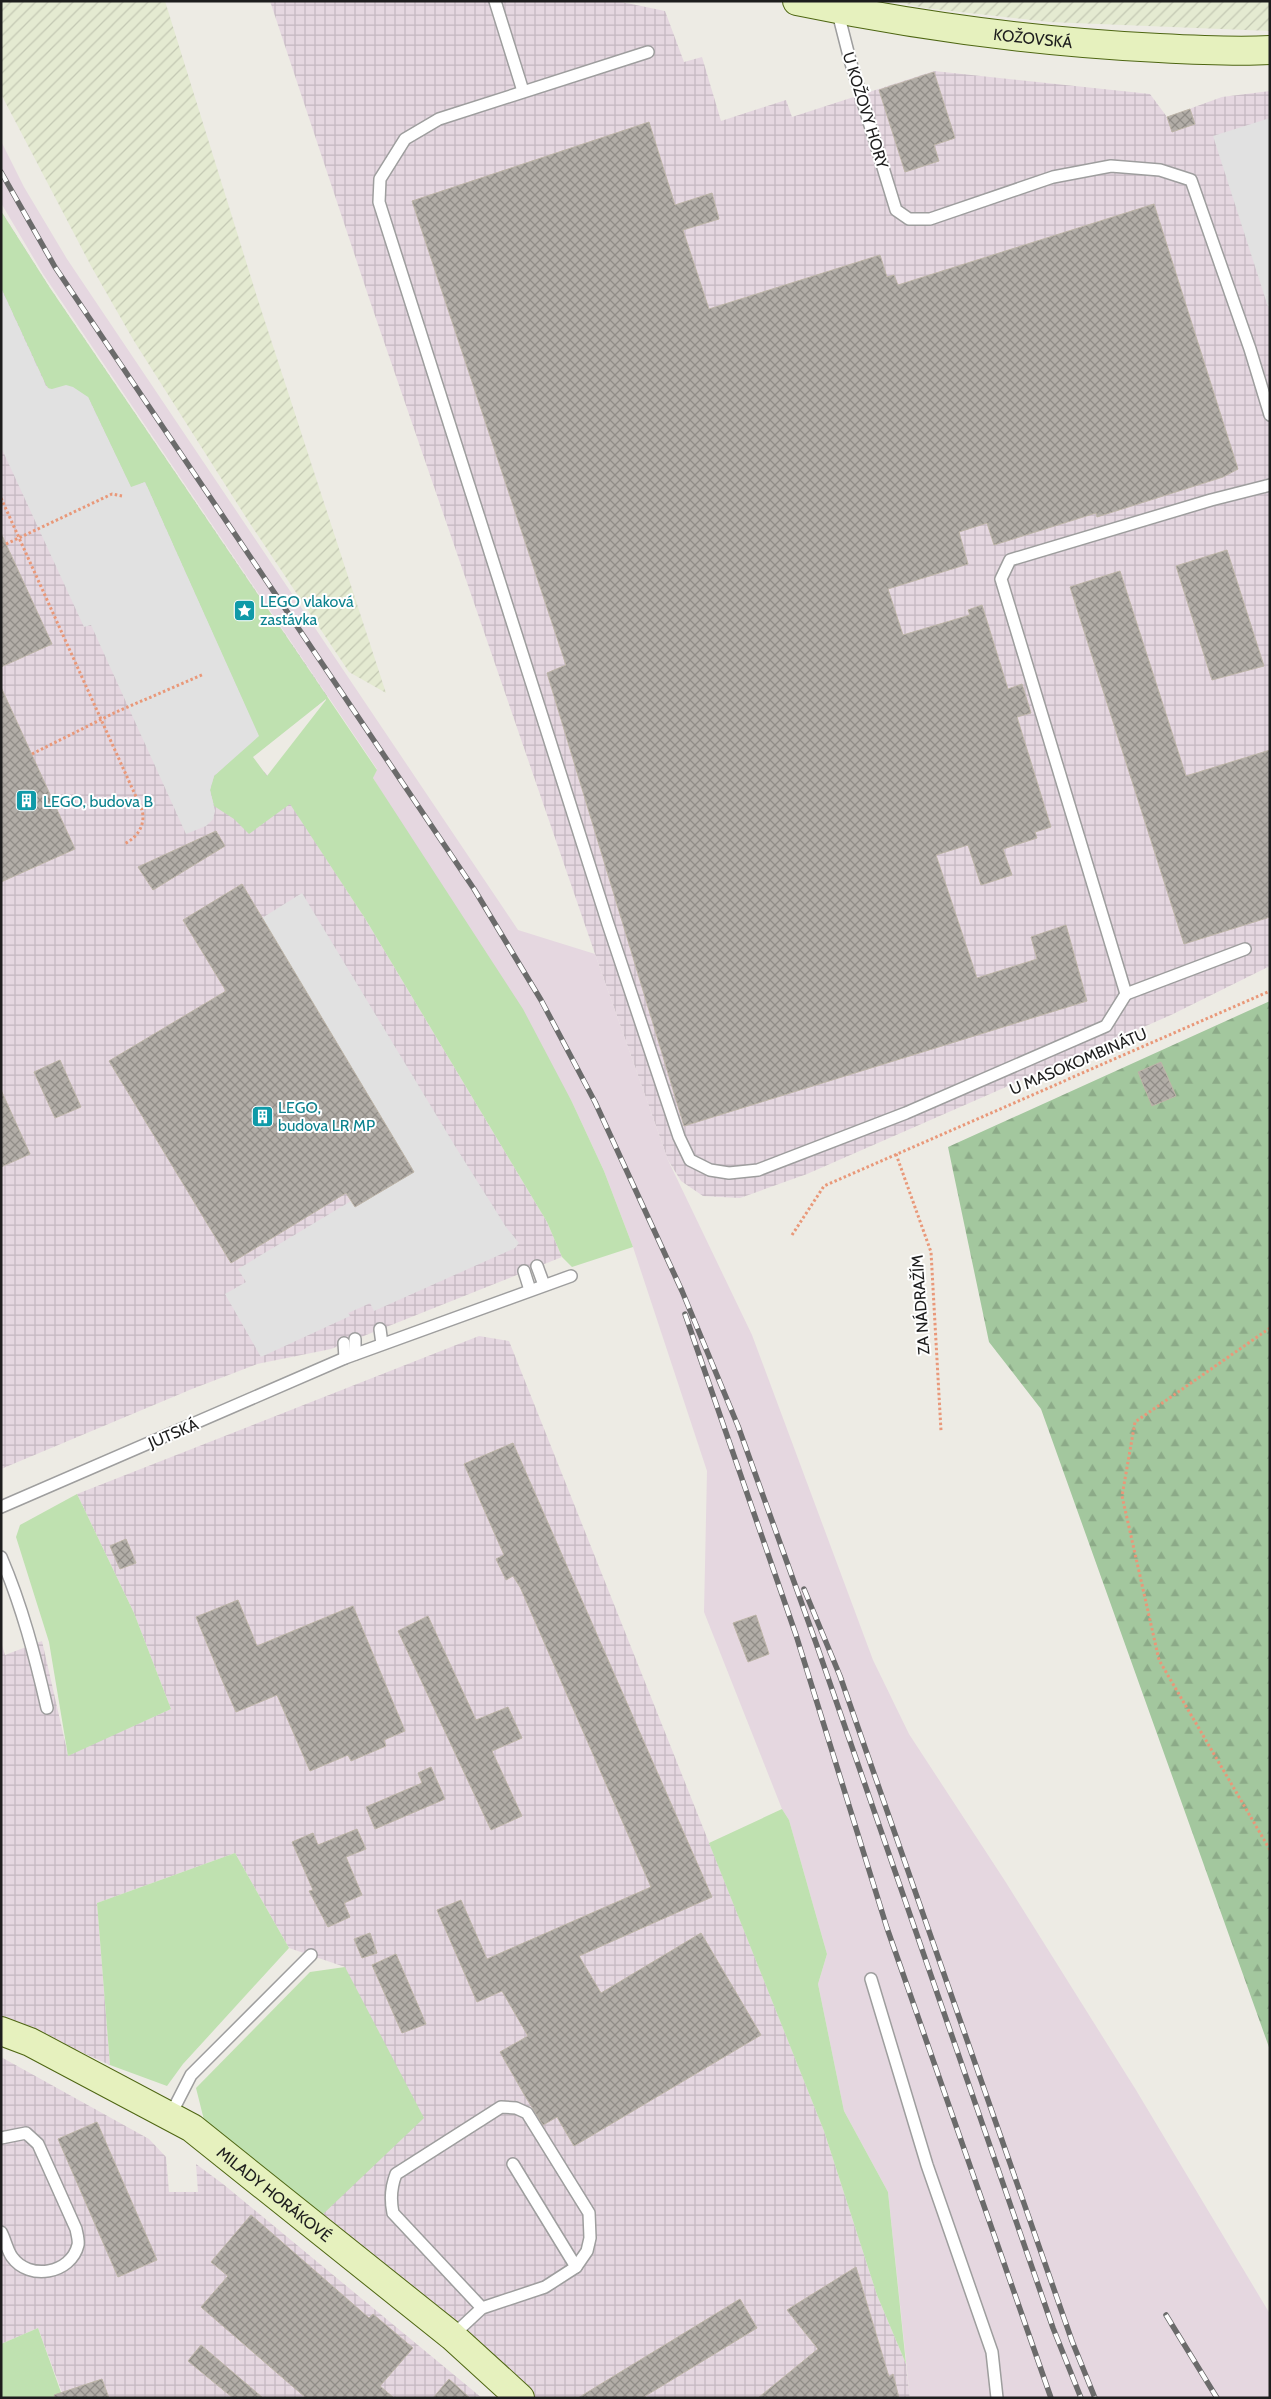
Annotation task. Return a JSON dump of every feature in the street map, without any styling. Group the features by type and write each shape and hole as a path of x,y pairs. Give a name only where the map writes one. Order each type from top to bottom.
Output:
{"street":[{"name":"KOŽOVSKÁ","path":"798,1 927,25 1030,39 1132,47 1270,50"},
{"name":"MILADY HORÁKOVÉ","path":"1,2031 30,2042 192,2128 452,2336 520,2398"}],"lane":[{"path":"496,1 524,91"},
{"name":"U KOŽOVY HORY","path":"837,9 850,60 896,210 909,219 930,219 1053,177 1111,166 1160,170 1191,180 1250,349 1270,415"},
{"path":"648,52 439,119 404,139 380,179 379,202 604,915 679,1137 690,1160 710,1170 729,1173 758,1170 915,1109 1106,1026 1126,994 1245,949"},
{"path":"1126,994 1001,579 1010,560 1211,500 1270,485"},
{"path":"537,1266 544,1286"},
{"path":"524,1271 530,1290"},
{"name":"JUTSKÁ","path":"1,1507 350,1356 571,1276"},
{"path":"380,1329 382,1344"},
{"path":"349,1341 350,1356"},
{"path":"1,1557 14,1587 34,1651 47,1708"},
{"path":"170,2116 191,2075 311,1955"},
{"path":"871,1980 927,2165 992,2352 997,2398"},
{"path":"452,2336 482,2308 545,2287 576,2267 587,2251 589,2213 527,2113 516,2108 501,2107 396,2174 392,2184 392,2213 482,2308"},
{"path":"1,2138 26,2133 38,2144 76,2230 79,2244 72,2258 59,2268 43,2272 26,2269 12,2257 1,2232"},
{"path":"513,2164 576,2267"}],"path":[{"path":"6,544 112,494 122,496"},
{"path":"1,498 144,816 134,839 124,844"},
{"path":"32,754 102,719 204,674"},
{"name":"U MASOKOMBINÁTU","path":"792,1235 824,1186 1270,991"},
{"name":"ZA NÁDRAŽÍM","path":"896,1154 931,1252 941,1431"},
{"path":"1270,1328 1135,1422 1122,1496 1159,1660 1270,1850"}],"shaded area":[{"path":"270,1 617,1 665,11 684,62 702,57 721,121 786,100 792,117 934,71 1150,94 1167,117 1222,97 1270,91 1270,966 1171,1015 807,1174 740,1198 703,1196 681,1181 668,1160 595,954 371,304"},
{"path":"1270,118 1270,313 1213,136"},
{"path":"1,141 24,187 67,259 518,930 595,954 668,1160 752,1335 873,1660 909,1734 1005,1881 1136,2090 1270,2314 1270,2398 910,2398 888,2192 844,2111 818,1984 827,1954 789,1820 782,1809 704,1612 707,1471 633,1247 604,1171 572,1102 373,778 377,769 43,274 1,203"},
{"path":"1,211 50,288 328,697 252,757 290,803 366,920 547,1222 562,1257 331,1349 257,1364 192,1389 1,1469"},
{"path":"1,288 47,388 52,389 66,385 73,387 88,397 131,487 145,482 259,736 214,776 210,790 215,811 213,819 206,826 186,834 91,625 84,627 1,447"},
{"path":"302,893 455,1146 506,1227 519,1243 515,1248 374,1311 370,1303 348,1313 350,1316 261,1357 225,1294 246,1282 238,1269 351,1201 355,1207 414,1172 262,918"},
{"path":"479,1336 509,1341 824,2131 877,2295 906,2364 910,2398 535,2398 321,2216 345,1967 289,1948 235,1853 97,1903 110,2065 1,2016 1,1642 5,1655 42,1641 68,1755 171,1709 134,1613 77,1494"},
{"path":"1,2057 149,2139 166,2157 169,2192 198,2192 196,2164 223,2184 482,2398 64,2398 38,2328 1,2344"}],"green space":[{"path":"1,1 165,1 258,300 386,693 349,672 247,519 134,341 91,266 1,94"},
{"path":"893,1 1270,1 1270,31 1049,22 925,8"},
{"path":"1,211 50,288 377,770 373,778 523,1009 572,1102 604,1171 633,1247 572,1267 562,1257 547,1222 366,920 290,804 249,834 234,819 214,806 210,790 214,776 258,735 145,482 131,488 88,397 49,389 46,385 1,288","holes":["326,700 267,776 253,757"]},
{"path":"1270,1001 1270,2050 1041,1409 989,1342 948,1147"},
{"path":"77,1494 134,1613 171,1709 68,1756 49,1642 16,1537 20,1525"},
{"path":"782,1809 789,1820 827,1954 818,1984 844,2111 888,2192 906,2364 877,2295 824,2131 709,1843"},
{"path":"235,1853 289,1948 183,2064 167,2086 110,2065 97,1903"},
{"path":"345,1967 424,2118 321,2216 204,2120 196,2088 310,1972"},
{"path":"38,2328 63,2398 1,2398 1,2344"}],"building":[{"path":"934,72 955,138 934,145 939,161 905,172 879,90"},
{"path":"1190,109 1195,124 1172,132 1167,117"},
{"path":"649,122 675,205 712,193 719,219 683,230 709,309 880,255 887,277 894,275 898,285 1154,204 1238,469 1223,477 1097,517 1096,513 994,545 987,523 959,532 968,564 888,589 903,635 970,615 968,610 982,605 1008,689 1022,684 1031,713 1017,717 1051,827 1035,832 1037,838 1003,849 1012,875 981,885 968,845 936,855 977,978 1037,959 1031,937 1066,925 1087,1001 684,1126 547,673 566,665 412,201"},
{"path":"1,533 52,644 1,667"},
{"path":"1227,550 1264,666 1212,680 1176,566"},
{"path":"1120,571 1186,776 1270,750 1270,917 1184,944 1070,587"},
{"name":"LEGO, budova B","path":"1,687 75,849 1,882"},
{"path":"216,831 225,846 153,890 138,867"},
{"name":"LEGO, budova LR MP","path":"242,884 414,1172 355,1207 346,1193 231,1263 109,1061 226,991 183,920"},
{"path":"60,1060 81,1107 55,1118 34,1072"},
{"path":"1161,1062 1176,1096 1152,1106 1138,1072"},
{"path":"1,1090 30,1154 1,1167"},
{"path":"513,1443 712,1897 579,1956 601,1993 701,1933 761,2035 574,2146 557,2117 543,2125 525,2096 500,2052 528,2036 502,1991 477,2002 437,1910 461,1900 487,1959 651,1887 520,1587 513,1576 506,1580 496,1559 504,1555 464,1464"},
{"path":"126,1539 136,1563 120,1569 110,1546"},
{"path":"238,1600 257,1646 353,1606 405,1731 384,1740 386,1746 351,1761 348,1755 310,1771 277,1695 236,1712 222,1680 196,1617"},
{"path":"756,1615 769,1654 748,1662 733,1623"},
{"path":"428,1616 476,1720 508,1707 522,1738 492,1751 522,1816 491,1830 398,1631"},
{"path":"431,1767 445,1799 375,1829 366,1807 422,1783 418,1773"},
{"path":"357,1829 366,1849 346,1857 362,1895 344,1903 350,1917 328,1927 309,1891 313,1890 292,1842 313,1833 318,1845"},
{"path":"370,1933 377,1953 362,1958 354,1939"},
{"path":"396,1954 426,2024 402,2033 372,1965"},
{"path":"97,2122 157,2260 118,2277 58,2139"},
{"path":"251,2215 369,2318 373,2314 413,2348 380,2386 394,2398 306,2398 201,2307 228,2276 211,2262"},
{"path":"856,2267 889,2377 893,2374 899,2398 758,2398 818,2349 787,2310"},
{"path":"740,2299 757,2328 642,2398 578,2398"},
{"path":"201,2345 263,2398 233,2398 188,2361"},
{"path":"102,2379 109,2398 55,2398 54,2395"},
{"path":"449,2379 470,2398 433,2398"}],"railway":[{"path":"1,172 55,267 474,889 541,1000 595,1102 682,1291 738,1426 816,1643 1053,2328 1081,2398"},
{"path":"685,1314 796,1635 887,1928 1051,2398"},
{"path":"804,1589 840,1676 1072,2341 1095,2398"},
{"path":"1166,2315 1217,2398"}],"place":[{"name":"LEGO vlaková zastávka","path":"244,610"},
{"name":"LEGO, budova B","path":"27,801"},
{"name":"LEGO, budova LR MP","path":"262,1116"}]}
